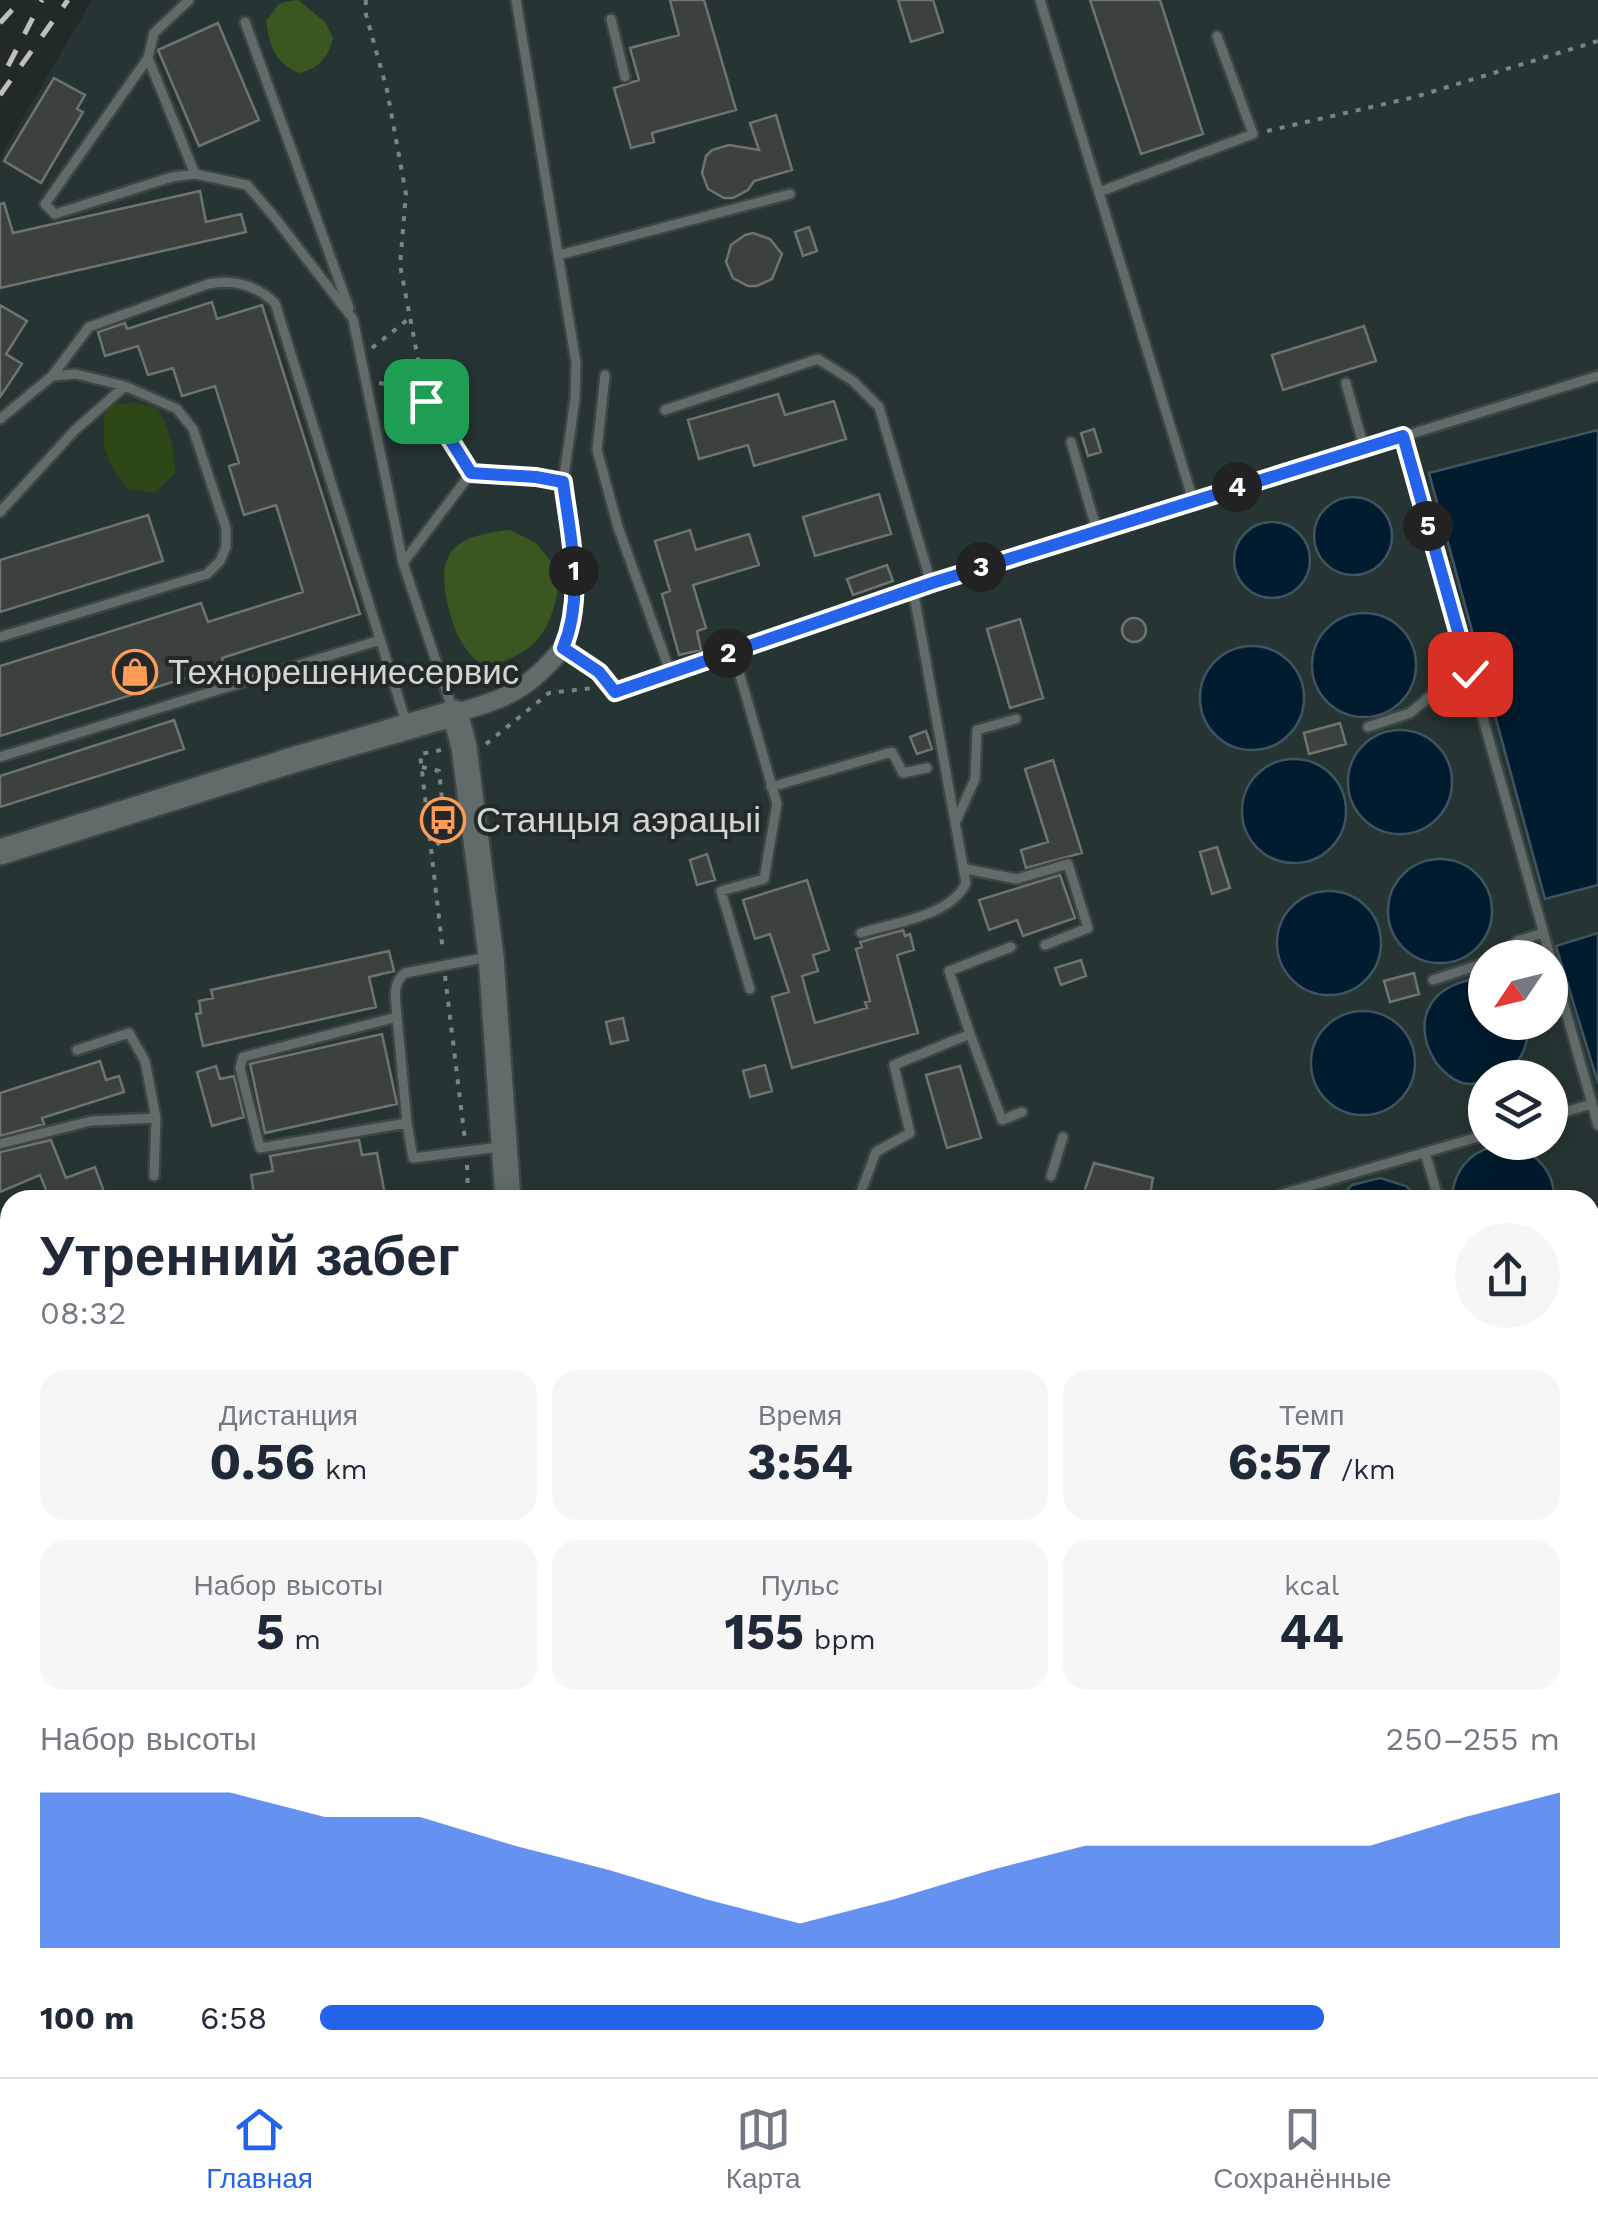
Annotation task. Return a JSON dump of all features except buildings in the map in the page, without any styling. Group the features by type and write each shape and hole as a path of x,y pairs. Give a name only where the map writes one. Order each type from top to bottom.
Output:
{"street":[{"path":"0,852 407,725 500,701 534,678 563,648"},
{"path":"454,713 464,747 491,956 507,1190"}],"lane":[{"path":"189,0 154,33 148,58 45,204 54,214 172,177 195,174 247,185 353,320"},
{"path":"516,0 576,363 563,482 575,586 570,630 563,648 608,681 615,692 932,583 1598,376"},
{"path":"1040,0 1193,500"},
{"path":"611,19 625,78"},
{"path":"245,22 353,320 404,563 454,713"},
{"path":"1099,192 1253,134 1218,36"},
{"path":"148,58 195,174"},
{"path":"559,255 790,194"},
{"path":"0,418 52,376 89,327 208,284 227,280 262,290 275,304 407,725"},
{"path":"666,410 818,359 853,381 878,408 932,583"},
{"path":"0,637 207,574 220,561 226,547 226,528 193,429 177,409 125,386 76,374 52,376"},
{"path":"606,375 597,450 618,527 670,674"},
{"path":"1346,383 1364,448"},
{"path":"0,512 75,430 125,386"},
{"path":"1403,436 1598,1125"},
{"path":"1071,442 1098,530"},
{"path":"404,563 471,473 563,482"},
{"path":"861,933 948,903 962,892 966,869 913,590"},
{"path":"0,758 380,640"},
{"path":"733,652 776,804 764,879 721,892 750,989"},
{"path":"1368,727 1410,713 1447,682 1470,674"},
{"path":"956,819 975,779 977,730 1016,719"},
{"path":"772,787 892,752 903,773 926,768"},
{"path":"966,869 1017,879 1068,864 1088,928 1044,945"},
{"path":"1518,940 1544,933"},
{"path":"1011,947 949,971 1002,1120 1022,1112"},
{"path":"491,956 398,979 397,1016 413,1158 505,1146"},
{"path":"1433,980 1468,969"},
{"path":"397,1016 251,1052 243,1057 240,1068 260,1148 407,1123"},
{"path":"78,1050 129,1033 145,1061 156,1118 154,1176"},
{"path":"862,1189 876,1152 910,1134 894,1065 970,1034"},
{"path":"1568,1111 1592,1104"},
{"path":"0,1144 91,1121 156,1118"},
{"path":"1051,1176 1063,1137"},
{"path":"1296,1190 1468,1140"},
{"path":"1425,1153 1436,1190"}],"path":[{"path":"366,0 365,11 387,90 406,194 400,266 426,401 471,473"},
{"path":"1253,134 1415,97 1598,41"},
{"path":"361,357 411,317"},
{"path":"366,381 393,385 426,401"},
{"path":"486,744 549,693 601,687 608,681"},
{"path":"420,754 442,750"},
{"path":"422,767 439,771 446,837 431,850"}],"shaded area":[{"path":"92,0 1598,0 1598,1190 0,1190 0,157"}],"green space":[{"path":"298,0 325,22 333,38 322,61 299,73 275,53 266,21 280,3"},
{"path":"138,403 157,408 172,447 175,473 154,493 128,488 113,470 104,447 104,416 114,404"},
{"path":"511,530 537,544 560,573 557,592 548,623 531,646 484,667 469,653 455,629 444,583 445,568 449,556 466,540"}],"water":[{"path":"1598,430 1598,885 1545,899 1429,473"},
{"path":"1353,497 1368,500 1380,509 1389,521 1389,551 1380,563 1368,572 1353,575 1338,572 1326,563 1317,551 1314,536 1317,521 1326,509 1338,500"},
{"path":"1272,522 1299,533 1310,560 1299,587 1272,598 1245,587 1234,560 1245,533"},
{"path":"1364,613 1384,617 1407,636 1416,665 1412,685 1393,708 1364,717 1344,713 1321,694 1312,665 1316,645 1335,622"},
{"path":"1252,646 1272,650 1295,669 1304,698 1300,718 1281,741 1252,750 1232,746 1209,727 1200,698 1204,678 1223,655"},
{"path":"1400,730 1420,734 1443,753 1452,782 1448,802 1429,825 1400,834 1380,830 1357,811 1348,782 1352,762 1371,739"},
{"path":"1294,759 1314,763 1337,782 1346,811 1342,831 1323,854 1294,863 1274,859 1251,840 1242,811 1246,791 1265,768"},
{"path":"1430,860 1450,860 1469,868 1483,882 1491,901 1491,921 1483,940 1468,940 1468,955 1450,962 1430,962 1411,954 1397,940 1389,921 1389,901 1397,882 1411,868"},
{"path":"1329,891 1349,895 1372,914 1381,943 1377,963 1358,986 1329,995 1309,991 1286,972 1277,943 1281,923 1300,900"},
{"path":"1598,933 1598,1083 1568,985 1568,942"},
{"path":"1468,981 1468,1040 1526,1040 1518,1060 1468,1060 1468,1083 1449,1075 1435,1061 1427,1043 1425,1024 1431,1005 1446,989"},
{"path":"1363,1011 1383,1015 1406,1034 1415,1063 1411,1083 1392,1106 1363,1115 1343,1111 1320,1092 1311,1063 1315,1043 1334,1020"},
{"path":"1538,1160 1547,1170 1553,1190 1453,1190 1466,1162"},
{"path":"1380,1178 1410,1190 1347,1190"}],"railway":[{"path":"0,23 21,0"},
{"path":"8,66 42,0"},
{"path":"0,95 68,0"}],"place":[{"name":"Технорешениесервис","path":"135,672"},
{"name":"Станцыя аэрацыі","path":"443,820"}],"route":[{"path":"426,401 471,473 563,482 575,586 574,613 563,648 599,672 615,692 932,583 1403,436 1470,674"}]}
